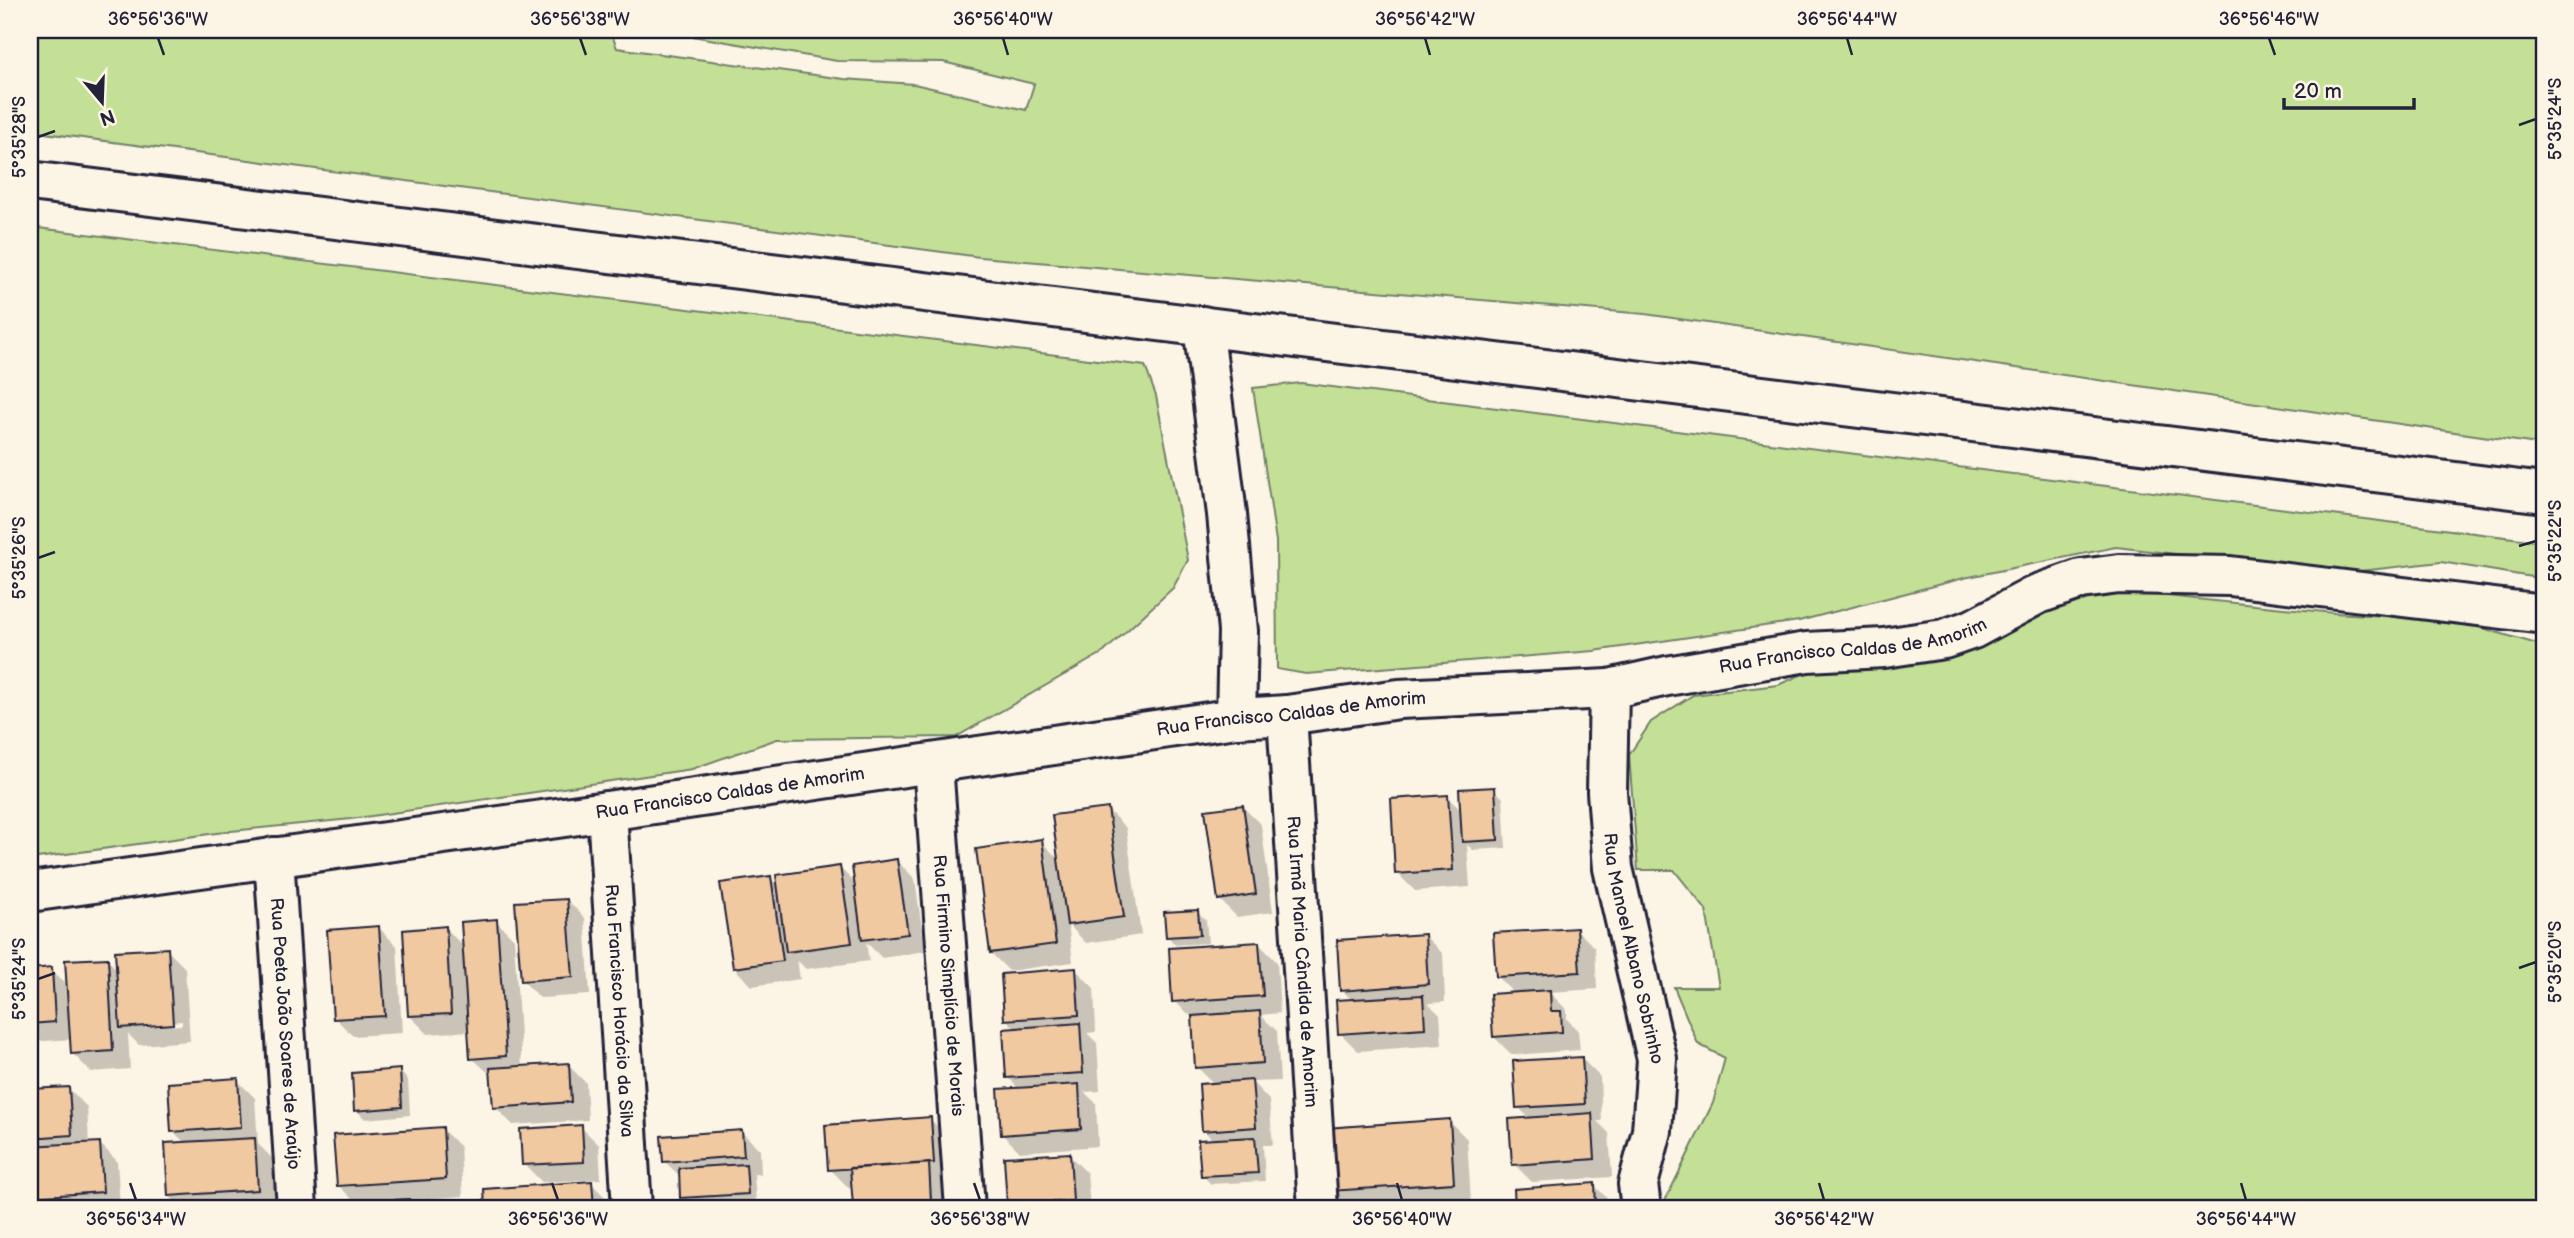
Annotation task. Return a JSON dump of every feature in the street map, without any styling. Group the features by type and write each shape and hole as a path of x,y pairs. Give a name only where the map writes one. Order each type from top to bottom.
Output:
{"main road":[{"path":"30,181 2544,493"},
{"path":"1203,326 1227,514 1238,631 1236,718"},
{"name":"Rua Francisco Caldas de Amorim","path":"30,892 933,764 1236,718 1287,715 1399,699 1609,689 1706,668 1795,654 1884,648 1944,639 1973,629 2038,594 2081,579 2119,574 2230,576 2544,614"},
{"name":"Rua Manoel Albano Sobrinho","path":"1609,689 1606,792 1613,869 1657,1059 1652,1131 1638,1184 1641,1208"},
{"name":"Rua Irmã Maria Cândida de Amorim","path":"1287,715 1318,1208"},
{"name":"Rua Firmino Simplício de Morais","path":"933,764 965,1208"},
{"name":"Rua Francisco Horácio da Silva","path":"607,811 632,1208"},
{"name":"Rua Poeta João Soares de Araújo","path":"274,857 297,1208"}],"green space":[{"path":"30,30 610,30 617,48 844,79 914,84 1026,110 1034,84 943,62 837,61 657,30 2544,30 2544,445 1645,314 980,257 30,131"},
{"path":"30,227 1145,366 1156,396 1188,560 1173,588 1104,652 956,737 777,739 692,769 351,819 231,831 30,859"},
{"path":"1301,383 2544,542 2544,579 2441,562 2342,573 2116,547 1964,578 1799,621 1594,651 1306,674 1277,669 1276,541 1253,388"},
{"path":"2127,592 2334,613 2454,620 2544,646 2544,1208 1665,1208 1666,1199 1713,1103 1725,1058 1698,1044 1674,987 1719,987 1706,910 1674,870 1638,870 1629,755 1651,722 1693,695 1778,685 1821,666 1992,602"}],"building":[{"path":"1495,787 1498,840 1462,842 1459,789"},
{"path":"1448,795 1453,870 1395,874 1391,799"},
{"path":"1243,805 1256,894 1218,900 1205,810"},
{"path":"1108,808 1124,917 1067,925 1052,815"},
{"path":"1042,839 1056,944 990,953 976,849"},
{"path":"897,859 908,934 862,940 852,866"},
{"path":"840,866 852,943 786,952 776,875"},
{"path":"771,876 783,961 733,968 720,883"},
{"path":"567,899 573,977 521,981 515,902"},
{"path":"1198,910 1200,935 1166,937 1164,912"},
{"path":"497,919 506,1056 470,1059 461,922"},
{"path":"379,926 385,1016 333,1019 327,930"},
{"path":"446,926 451,1014 408,1016 403,930"},
{"path":"1577,928 1580,972 1496,977 1493,933"},
{"path":"1425,934 1428,984 1340,991 1337,940"},
{"path":"1259,942 1263,996 1172,1002 1169,948"},
{"path":"168,948 173,1024 120,1028 115,951"},
{"path":"108,958 113,1051 71,1054 65,960"},
{"path":"52,967 55,1022 30,1024 30,969"},
{"path":"1076,968 1079,1015 1004,1020 1001,974"},
{"path":"1550,990 1551,1011 1561,1011 1562,1032 1493,1037 1490,994"},
{"path":"1423,995 1425,1028 1338,1034 1336,1000"},
{"path":"1260,1011 1263,1063 1195,1068 1192,1016"},
{"path":"1080,1023 1083,1073 1006,1078 1003,1029"},
{"path":"1582,1057 1585,1104 1516,1108 1513,1061"},
{"path":"569,1063 571,1102 493,1108 490,1068"},
{"path":"400,1069 402,1107 354,1111 352,1073"},
{"path":"238,1078 241,1127 171,1132 168,1083"},
{"path":"1252,1080 1256,1127 1202,1131 1199,1084"},
{"path":"1079,1084 1081,1129 1001,1135 998,1089"},
{"path":"69,1087 72,1135 30,1138 30,1089"},
{"path":"1592,1113 1595,1159 1512,1165 1509,1119"},
{"path":"931,1117 934,1163 828,1170 825,1125"},
{"path":"1450,1119 1454,1183 1329,1191 1326,1128"},
{"path":"582,1125 584,1162 522,1165 520,1129"},
{"path":"443,1127 446,1179 337,1186 333,1135"},
{"path":"742,1130 744,1156 663,1162 661,1136"},
{"path":"1255,1137 1258,1173 1201,1176 1198,1140"},
{"path":"255,1138 258,1190 168,1196 165,1143"},
{"path":"100,1142 103,1192 30,1197 30,1146"},
{"path":"1070,1153 1073,1201 1007,1205 1004,1157"},
{"path":"929,1163 931,1201 853,1206 850,1168"},
{"path":"746,1164 748,1194 680,1198 679,1168"},
{"path":"592,1181 594,1208 485,1208 484,1189"},
{"path":"1595,1183 1596,1208 1515,1208 1514,1189"},
{"path":"409,1199 409,1208 344,1208 344,1203"},
{"path":"1428,1199 1428,1208 1357,1208 1356,1204"},
{"path":"744,1203 744,1208 666,1208"},
{"path":"248,1204 248,1208 174,1208"},
{"path":"1257,1206 1258,1208 1217,1208"}]}
